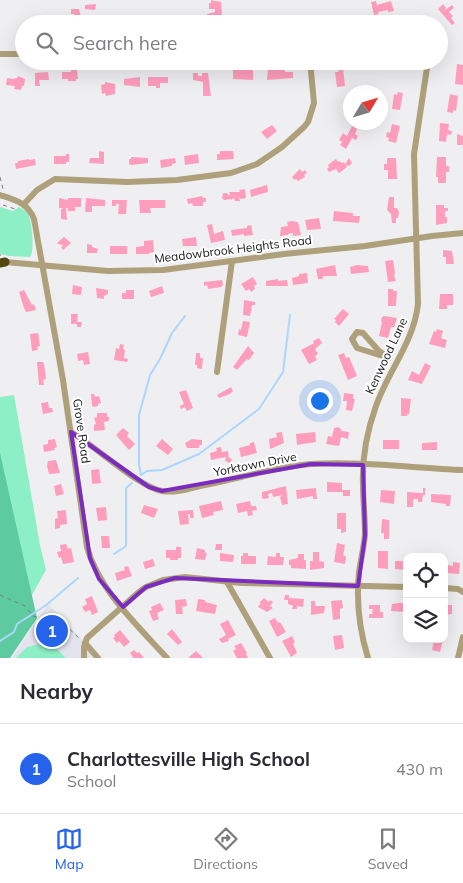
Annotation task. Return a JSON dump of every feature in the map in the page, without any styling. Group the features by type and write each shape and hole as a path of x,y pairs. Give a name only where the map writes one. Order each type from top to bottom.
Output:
{"street":[{"path":"0,54 15,54"},
{"path":"4,196 24,204 43,185 55,179 127,182 177,180 231,173 257,164 282,147 304,128 308,122 312,115 314,102 311,70"},
{"name":"Kenwood Lane","path":"368,658 360,628 358,586 364,536 363,465 374,411 382,390 408,339 417,315 414,154 427,70"},
{"name":"Grove Road","path":"24,204 32,213 34,219 63,380 90,558 100,579 167,658"},
{"name":"Meadowbrook Heights Road","path":"1,259 85,270 131,271 179,268 463,233"},
{"path":"217,372 232,261"},
{"path":"389,358 379,351 363,333 357,332 352,336 352,342 357,348 397,361"},
{"name":"Yorktown Drive","path":"71,432 149,487 162,491 175,491 311,464 463,470"},
{"path":"84,658 85,643 90,635 146,587 163,580 186,577 227,582 403,587"},
{"path":"227,582 270,658"},
{"path":"448,588 458,589 463,592"},
{"path":"458,658 463,636"},
{"path":"85,643 98,658"}],"path":[{"path":"0,594 26,606 33,616 64,624 85,643"}],"highlighted area":[{"path":"71,432 149,487 162,491 311,464 363,465 365,536 358,586 175,578 146,587 123,607 99,579 90,558"}],"shaded area":[{"path":"48,604 100,658 12,658"}],"green space":[{"path":"0,207 13,211 19,207 28,214 32,236 32,254 30,257 0,254"},
{"path":"14,395 46,570 0,652 0,397"},
{"path":"0,453 37,618 10,658 0,658"},
{"path":"40,644 55,647 66,658 16,658 27,647"}],"building":[{"path":"211,0 221,2 222,15 207,15 215,12 215,9 209,9 209,3 211,3"},
{"path":"376,1 377,5 391,1 394,11 378,12 379,14 374,15 371,2"},
{"path":"96,4 95,10 85,9 85,5"},
{"path":"443,4 446,8 445,10 452,5 454,8 449,12 453,16 451,18 455,23 452,25 448,20 448,15 443,15 438,9"},
{"path":"71,9 79,9 80,15 74,15 71,14"},
{"path":"457,64 463,65 463,85 455,84"},
{"path":"71,70 77,70 78,79 76,81 62,79 62,72 71,72"},
{"path":"233,70 253,70 253,80 233,79"},
{"path":"268,70 293,72 293,78 267,80"},
{"path":"343,70 345,85 343,86 337,87 335,72"},
{"path":"48,72 49,80 39,80 40,86 35,86 35,73"},
{"path":"193,73 198,73 198,76 202,76 202,73 208,73 211,96 203,96 203,82 193,80"},
{"path":"18,76 25,79 21,90 14,89 15,86 6,85 7,78 13,79"},
{"path":"140,77 140,87 124,85 124,79"},
{"path":"148,77 168,77 168,83 160,83 160,88 148,86"},
{"path":"105,82 115,84 115,94 106,96 105,93 102,94 101,85 105,84"},
{"path":"398,92 403,93 400,110 392,109 394,94 397,95"},
{"path":"450,94 458,96 456,111 453,110 453,113 447,112"},
{"path":"440,123 449,124 448,130 452,131 451,135 447,134 446,142 439,141"},
{"path":"392,124 400,126 396,143 388,141 389,138 386,137 387,132 390,133"},
{"path":"272,125 277,131 267,139 261,132"},
{"path":"350,130 357,130 355,134 358,136 356,140 352,138 346,149 340,145 342,142 339,140 343,133 347,136"},
{"path":"457,134 463,136 463,145 457,145"},
{"path":"99,151 104,152 104,164 89,163 90,158 99,158"},
{"path":"220,151 233,151 234,159 217,160 217,154 220,154"},
{"path":"66,154 69,154 69,162 66,162 66,164 54,164 54,156 66,156"},
{"path":"198,154 199,163 185,165 184,156"},
{"path":"131,157 148,158 148,163 131,165 129,164 129,159"},
{"path":"437,157 446,157 446,166 449,166 449,172 446,172 446,183 438,183 438,177 436,177"},
{"path":"175,158 176,163 172,164 172,166 161,168 160,160"},
{"path":"349,158 352,163 349,166 346,165 347,167 339,173 336,169 329,172 327,169 328,165 336,159 338,162 344,162 345,164"},
{"path":"387,158 396,158 397,179 388,179 388,170 384,170"},
{"path":"35,159 36,165 16,169 15,163"},
{"path":"300,169 302,172 305,170 307,173 304,175 305,177 298,181 294,180 292,177"},
{"path":"267,185 268,192 251,197 250,190"},
{"path":"245,189 246,198 241,199 239,197 240,201 235,201 234,198 224,200 222,198 223,193 230,195 229,192 240,192 239,190"},
{"path":"202,196 206,198 203,206 193,206 192,203 188,204 187,199"},
{"path":"389,197 394,197 394,208 397,208 399,212 396,223 392,223 391,214 387,210"},
{"path":"59,198 68,200 68,198 81,198 81,207 75,207 75,211 68,211 68,208 66,208 67,220 61,219 61,209 63,208 59,208"},
{"path":"86,198 105,200 105,206 92,206 92,212 85,212"},
{"path":"112,200 127,200 126,214 118,214 119,204 112,206"},
{"path":"139,200 165,200 165,208 150,208 151,213 140,213"},
{"path":"436,205 444,205 444,208 448,208 448,211 445,211 447,223 436,225"},
{"path":"334,211 353,213 353,216 360,216 359,223 333,221"},
{"path":"319,218 321,229 307,230 305,220"},
{"path":"287,222 298,222 301,235 293,236 293,233 280,236 281,227 288,226"},
{"path":"212,224 214,234 223,231 225,240 211,243 207,225"},
{"path":"251,225 253,235 232,236 231,230 247,228 247,226"},
{"path":"64,237 71,243 63,250 61,247 63,246 57,243"},
{"path":"196,237 197,246 183,246 182,239"},
{"path":"153,240 154,252 136,254 136,247 144,246 144,241"},
{"path":"87,244 98,249 97,253 87,253"},
{"path":"110,246 127,246 127,254 110,254"},
{"path":"443,250 452,251 454,264 446,264"},
{"path":"393,260 396,281 388,282 385,261"},
{"path":"335,265 337,276 323,276 323,279 318,279 316,269"},
{"path":"357,265 368,266 369,272 351,274 350,267"},
{"path":"307,273 308,283 293,285 292,278 299,276 299,274"},
{"path":"253,277 257,284 254,286 255,289 251,292 249,289 246,291 241,284"},
{"path":"278,279 278,281 287,280 288,286 266,286 266,281"},
{"path":"222,280 223,285 221,287 208,289 207,285 204,286 204,282"},
{"path":"73,285 82,287 81,295 72,294"},
{"path":"162,286 164,293 151,297 149,291"},
{"path":"96,288 108,290 108,294 104,296 104,299 97,298"},
{"path":"388,289 397,291 396,306 388,306"},
{"path":"24,290 36,310 26,312 19,292"},
{"path":"126,290 134,290 134,299 122,299 122,293 126,293"},
{"path":"440,294 453,294 453,305 447,305 447,309 439,309"},
{"path":"244,300 255,302 255,305 252,305 250,316 243,315"},
{"path":"343,309 349,314 339,326 334,319"},
{"path":"71,314 78,314 77,322 82,322 81,327 77,327 77,324 71,324"},
{"path":"382,317 397,318 394,327 391,327 388,338 379,336"},
{"path":"243,321 250,322 247,337 238,335"},
{"path":"437,329 443,331 441,338 447,340 445,348 429,344 434,331 436,332"},
{"path":"38,333 40,346 37,347 38,350 32,351 30,334"},
{"path":"319,338 322,343 315,349 318,354 315,356 317,360 309,364 301,350"},
{"path":"120,344 124,345 124,358 128,359 127,362 114,360 116,348 119,349"},
{"path":"248,346 254,353 237,370 233,367"},
{"path":"88,352 90,364 84,365 83,360 78,361 77,354"},
{"path":"196,353 200,353 200,358 203,358 202,369 197,368 197,365 195,365"},
{"path":"344,353 346,358 349,357 357,376 348,380 338,355"},
{"path":"37,362 43,362 44,364 46,379 43,380 44,385 39,385"},
{"path":"425,363 431,366 422,384 408,380 412,371 419,375"},
{"path":"231,387 233,391 230,394 219,398 217,395"},
{"path":"186,390 193,408 187,411 185,407 181,409 180,406 184,404 179,392"},
{"path":"344,393 353,394 353,399 355,399 352,411 346,410 347,401 343,401"},
{"path":"91,394 94,394 95,397 99,396 101,403 98,406 93,407"},
{"path":"401,398 411,399 407,416 401,416"},
{"path":"48,402 49,408 52,408 53,412 43,414 41,403"},
{"path":"97,413 107,413 107,417 109,417 109,421 104,422 105,430 94,431 94,425 96,424 94,418 97,417"},
{"path":"338,427 341,431 349,432 348,439 341,437 339,446 326,444 328,436 332,437 334,428"},
{"path":"123,428 129,433 127,436 135,444 129,450 116,435"},
{"path":"282,432 284,443 270,449 269,439 277,437 276,433"},
{"path":"315,432 316,442 297,445 296,434"},
{"path":"55,439 57,447 54,448 55,450 44,452 43,445 48,444 48,440"},
{"path":"162,439 173,449 168,455 156,446"},
{"path":"192,439 202,440 202,445 199,445 199,448 187,448 185,443"},
{"path":"383,440 399,440 399,449 383,449"},
{"path":"254,442 257,453 241,457 239,448"},
{"path":"437,442 437,450 422,450 422,443"},
{"path":"221,447 222,452 228,451 229,458 232,459 230,463 225,461 226,457 211,460 210,453 217,451 216,448"},
{"path":"56,460 60,473 49,474 48,461"},
{"path":"99,469 101,483 92,484 91,470"},
{"path":"327,482 342,483 342,490 350,490 350,496 343,496 343,492 327,492"},
{"path":"61,484 64,494 56,496 54,486"},
{"path":"286,486 288,504 282,505 280,497 283,495 273,497 272,493 268,494 269,498 262,498 262,492"},
{"path":"316,488 317,499 313,499 313,496 297,499 296,490"},
{"path":"423,488 425,488 425,495 423,495 422,502 418,502 418,499 413,499 413,507 407,507 407,492 423,493"},
{"path":"381,490 395,491 394,504 380,502"},
{"path":"431,494 451,495 450,506 431,502"},
{"path":"221,501 223,510 213,512 214,515 202,518 199,506"},
{"path":"250,501 251,506 256,506 257,510 252,511 253,515 248,516 247,511 238,513 236,504"},
{"path":"144,505 158,509 154,518 141,513"},
{"path":"106,507 107,520 98,521 96,508"},
{"path":"66,510 67,524 60,525 60,528 55,529 55,519 58,518 57,511"},
{"path":"193,510 194,518 190,518 190,514 188,514 189,524 180,525 178,511"},
{"path":"337,513 346,513 346,532 341,533 341,529 337,529"},
{"path":"382,519 389,520 389,539 384,539 384,533 381,533"},
{"path":"101,536 109,536 110,548 102,548"},
{"path":"337,543 345,545 343,556 346,556 345,564 334,562"},
{"path":"66,544 68,549 71,548 74,562 63,564 57,552 61,551 60,545"},
{"path":"216,544 222,544 222,550 215,550"},
{"path":"176,547 181,547 181,558 170,560 170,558 166,558 166,550 176,550"},
{"path":"197,548 205,550 205,553 207,553 205,560 195,559"},
{"path":"378,551 388,551 388,569 378,568"},
{"path":"313,552 319,552 319,561 324,562 324,568 310,570"},
{"path":"220,553 234,555 233,562 220,561"},
{"path":"243,553 248,553 248,556 256,556 256,564 241,564"},
{"path":"276,553 280,553 280,557 284,557 283,565 267,565 268,556 276,557"},
{"path":"298,554 304,554 306,569 291,568 291,565 289,565 289,560 298,558"},
{"path":"153,559 155,566 145,569 143,562"},
{"path":"395,561 403,561 403,570 395,569"},
{"path":"453,562 460,563 459,574 448,573 448,565 453,566"},
{"path":"128,566 132,576 117,581 115,573 125,570 124,567"},
{"path":"285,595 289,595 289,598 304,599 303,607 297,606 297,609 292,609 293,606 288,604 288,600 284,600"},
{"path":"92,596 98,612 92,615 90,610 85,612 82,607 87,604 85,599"},
{"path":"264,598 269,602 270,600 273,602 270,606 273,608 267,612 258,607"},
{"path":"186,599 187,606 182,607 183,614 176,614 175,600"},
{"path":"198,599 217,605 215,614 196,611"},
{"path":"342,600 343,608 340,609 340,619 333,620 331,601"},
{"path":"311,601 315,601 315,606 325,606 324,613 311,615"},
{"path":"160,603 164,610 157,613 159,619 153,621 149,611 152,610 151,607"},
{"path":"403,603 403,612 391,611 392,604"},
{"path":"369,605 380,605 380,612 383,612 383,618 369,618 369,614 372,614 373,609 369,609"},
{"path":"448,605 452,605 452,614 448,614"},
{"path":"275,618 286,632 277,637 269,621"},
{"path":"228,620 236,635 228,639 229,641 222,643 219,639 226,635 220,624"},
{"path":"172,629 182,642 178,645 167,634"},
{"path":"120,630 130,642 124,647 113,638"},
{"path":"342,635 344,648 335,650 333,636"},
{"path":"292,636 297,653 291,657 282,641"},
{"path":"241,643 248,658 237,658 233,651 236,649 234,646"},
{"path":"433,643 442,643 440,652 432,650"},
{"path":"134,650 137,653 139,652 144,658 132,658 130,653"},
{"path":"196,651 203,658 189,657"}],"waterway":[{"path":"185,316 172,333 150,375 139,415 139,464 141,475 147,471 162,470 199,454 259,409 283,372 290,315"},
{"path":"114,554 126,546 126,488 132,483"},
{"path":"0,641 14,632 17,624 45,606 78,578"}],"place":[{"name":"Charlottesville High School","path":"52,631"}]}
